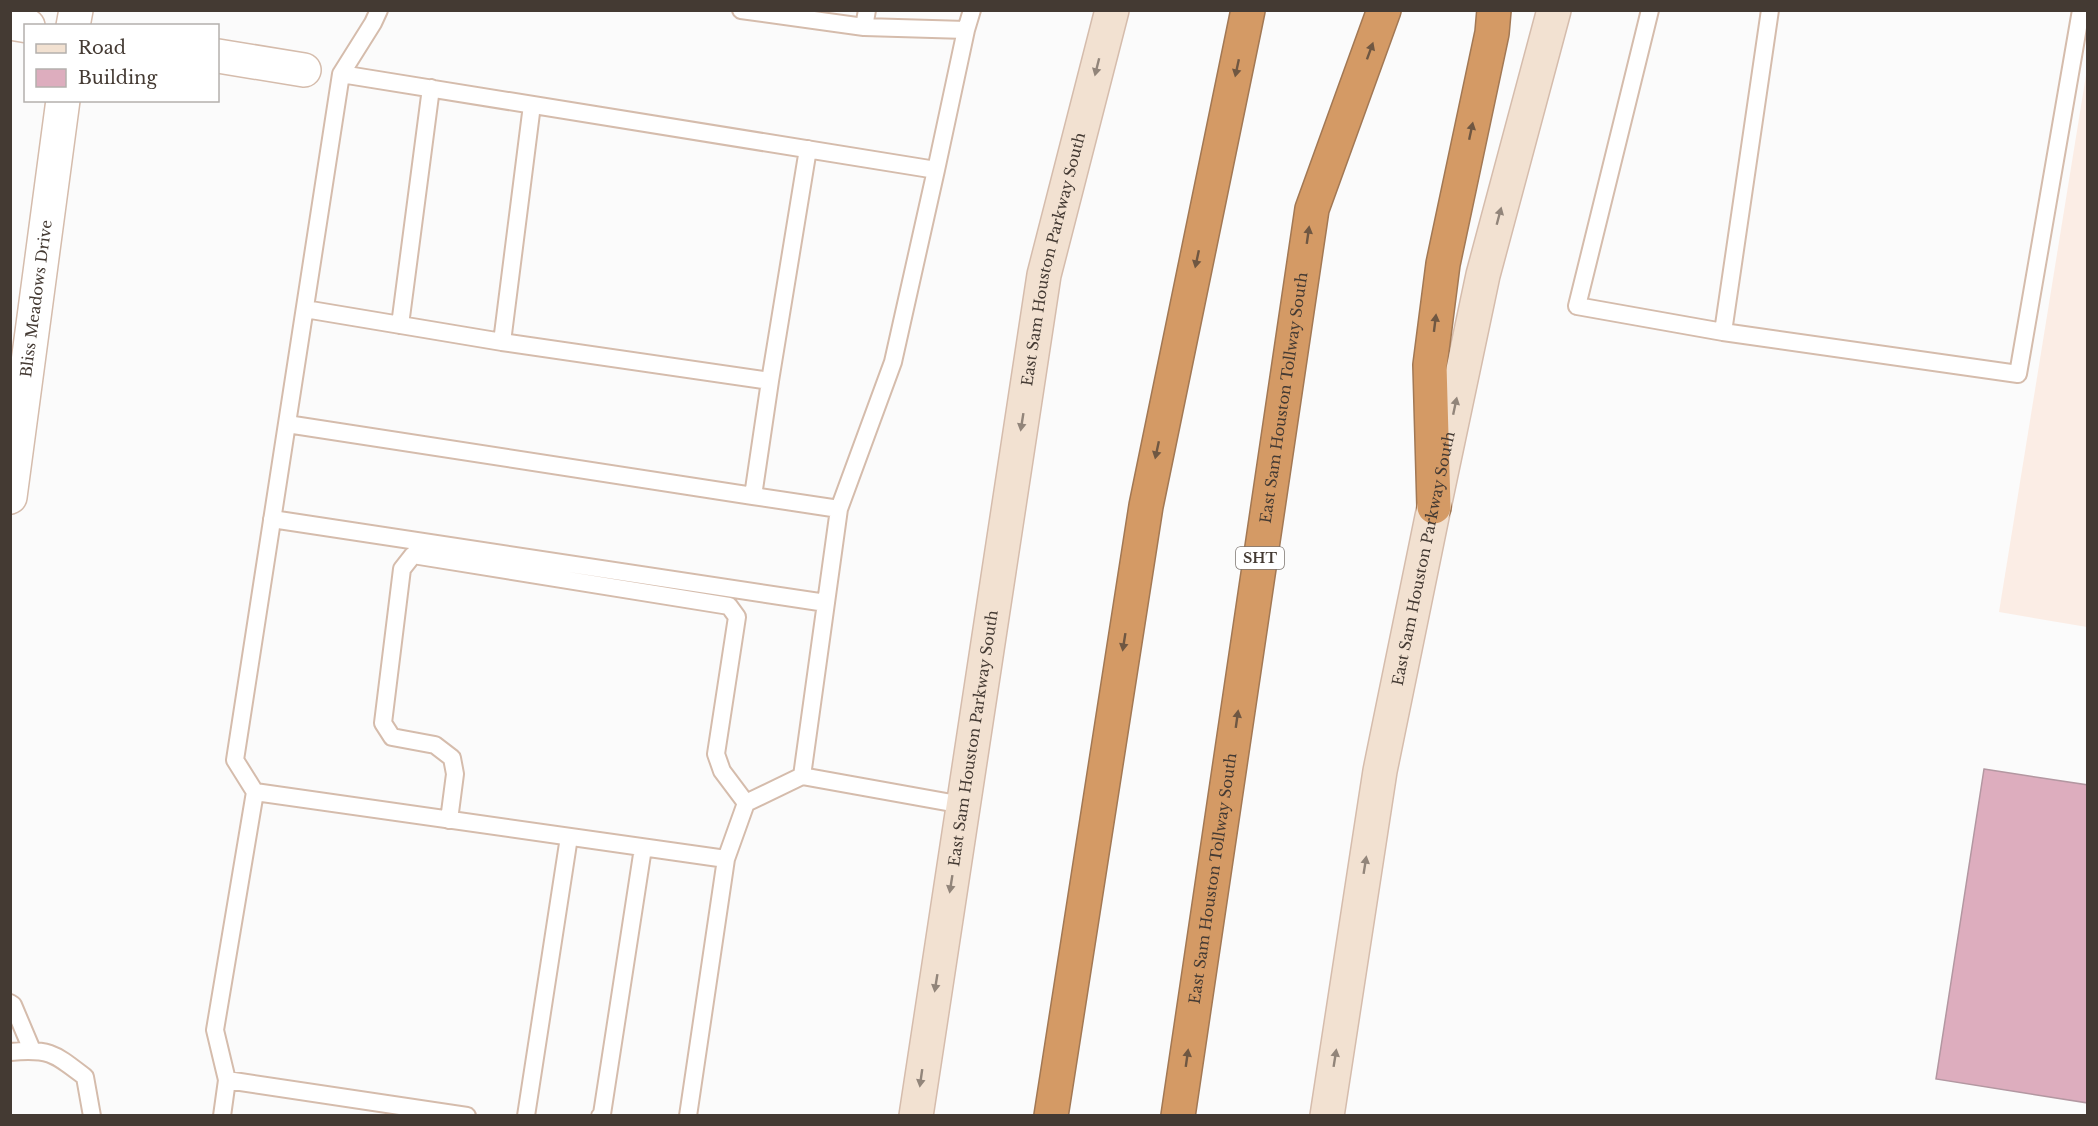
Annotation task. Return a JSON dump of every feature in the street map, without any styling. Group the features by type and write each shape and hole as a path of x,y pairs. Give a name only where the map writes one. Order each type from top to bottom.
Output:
{"highway":[{"path":"1052,1110 1146,506 1248,10"},
{"name":"East Sam Houston Tollway South","path":"1178,1116 1312,209 1384,10"},
{"path":"1434,507 1431,354 1443,264 1492,33 1494,10"}],"main road":[{"name":"East Sam Houston Parkway South","path":"916,1115 1044,275 1112,10"},
{"name":"East Sam Houston Parkway South","path":"1327,1116 1380,771 1434,507 1484,275 1554,10"}],"street":[{"path":"219,56 304,70"},
{"name":"Bliss Meadows Drive","path":"11,495 63,102"}],"lane":[{"path":"222,1116 227,1080 215,1030 255,792 235,760 341,74 379,10"},
{"path":"741,10 866,19 966,30"},
{"path":"802,776 839,509 893,362 972,10"},
{"path":"1650,10 1577,306 1723,332 2018,374 2081,10"},
{"path":"1723,332 1770,10"},
{"path":"341,74 936,170"},
{"path":"400,325 431,88"},
{"path":"502,342 532,105"},
{"path":"753,496 808,149"},
{"path":"305,309 502,342 770,381"},
{"path":"287,424 839,509"},
{"path":"272,519 825,603"},
{"path":"449,820 455,774 452,758 435,745 392,737 382,723 402,569 413,555 729,606 737,617 716,754 722,771 746,803"},
{"path":"688,1116 726,859 746,803 802,776 963,805"},
{"path":"255,792 726,859"},
{"path":"526,1116 569,837"},
{"path":"600,1116 643,848"},
{"path":"10,1003 13,1005 32,1050"},
{"path":"10,1052 32,1050 55,1054 86,1077 92,1116"},
{"path":"227,1080 467,1116"}],"shaded area":[{"path":"2087,69 2088,627 1999,612"}],"building":[{"path":"1984,769 2088,785 2088,1103 1936,1079"}]}
